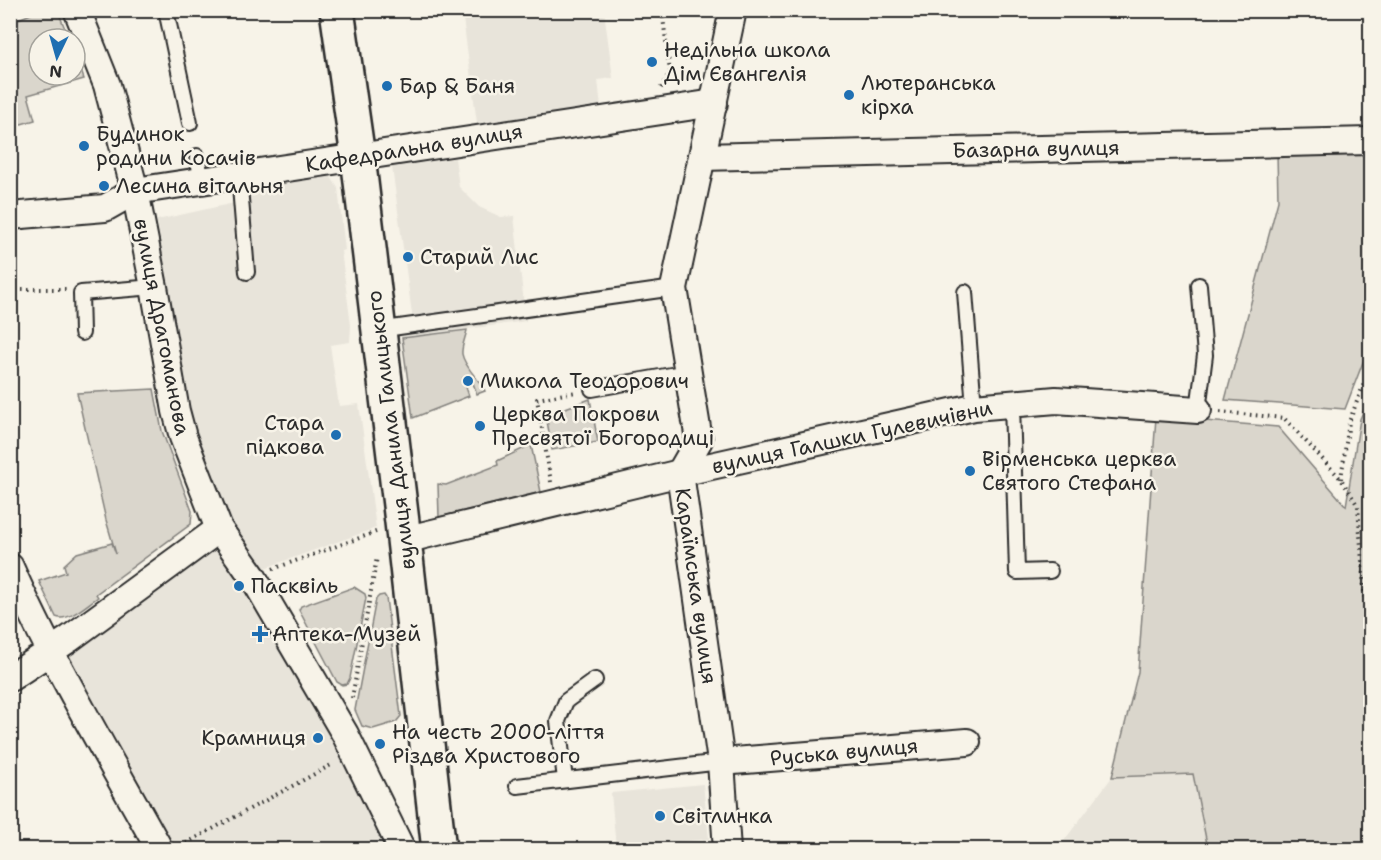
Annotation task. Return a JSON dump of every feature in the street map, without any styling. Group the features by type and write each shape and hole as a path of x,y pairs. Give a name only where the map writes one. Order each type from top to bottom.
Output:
{"main road":[{"name":"вулиця Данила Галицького","path":"337,10 358,157 378,330 387,545 439,849"}],"street":[{"name":"вулиця Драгоманова","path":"77,10 107,85 135,191 176,411 183,437 219,529 253,577 350,743 402,849"},
{"name":"Караїмська вулиця","path":"727,849 721,762 680,474 699,440 674,288 734,10"},
{"name":"Кафедральна вулиця","path":"10,216 105,208 135,191 199,169 239,175 714,103"},
{"name":"Базарна вулиця","path":"702,157 1371,141"},
{"name":"вулиця Галшки Гулевичівни","path":"387,545 680,474 974,407 1056,400 1198,410"},
{"path":"10,678 219,529"},
{"path":"10,567 50,651 160,849"},
{"name":"Руська вулиця","path":"721,762 967,742"}],"lane":[{"path":"166,10 190,123"},
{"path":"239,175 248,272"},
{"path":"1198,410 1205,355 1199,285"},
{"path":"82,333 81,293 154,287"},
{"path":"378,330 674,288"},
{"path":"965,292 974,407"},
{"path":"592,389 688,372"},
{"path":"1012,404 1017,572 1050,570"},
{"path":"565,780 558,721 566,701 595,680"},
{"path":"518,786 721,762"}],"path":[{"path":"657,97 670,72 662,10"},
{"path":"10,289 68,290 81,293"},
{"path":"1341,479 1349,422 1371,368"},
{"path":"555,504 537,399 592,389"},
{"path":"1198,410 1284,417 1341,479 1358,506 1368,645 1371,652"},
{"path":"176,849 350,743 387,545 382,530 253,577"}],"shaded area":[{"path":"38,11 58,11 64,27 27,27 27,87 56,87 28,95 35,120 11,127 11,22"},
{"path":"462,11 604,11 613,78 598,80 601,107 477,123"},
{"path":"1370,150 1370,344 1345,409 1225,400 1278,201 1277,152"},
{"path":"455,158 459,187 479,207 501,217 514,216 526,321 415,336 392,167"},
{"path":"329,174 338,188 345,250 341,251 351,325 350,342 330,345 339,406 359,404 376,528 259,570 227,525 194,434 157,220 248,200 247,187"},
{"path":"467,330 462,348 463,359 485,391 477,394 470,375 463,378 469,396 413,418 402,338"},
{"path":"154,389 162,431 192,511 191,524 96,594 98,597 83,608 66,617 56,617 39,581 66,572 64,565 77,553 112,543 116,554 77,393"},
{"path":"1370,396 1370,849 1208,849 1193,774 1112,777 1138,672 1156,417 1278,427 1346,506 1360,419"},
{"path":"590,399 598,442 552,450 546,415"},
{"path":"531,445 541,492 439,517 438,484 446,485 498,465 497,461"},
{"path":"215,542 253,592 349,750 393,849 171,849 103,727 66,652"},
{"path":"354,587 365,594 366,598 350,678 347,684 342,685 337,682 299,610 301,606"},
{"path":"384,595 401,716 396,722 373,729 362,726 355,710 376,599"},
{"path":"1193,774 1208,849 1057,850 1112,777"},
{"name":"Світлинка","path":"703,784 709,839 616,848 611,793"}],"place":[{"name":"Недільна школа Дім Євангелія","path":"652,62"},
{"name":"Бар & Баня","path":"387,86"},
{"name":"Лютеранська кірха","path":"849,95"},
{"name":"Будинок родини Косачів","path":"84,146"},
{"name":"Лесина вітальня","path":"104,186"},
{"name":"Старий Лис","path":"408,257"},
{"name":"Микола Теодорович","path":"468,381"},
{"name":"Церква Покрови Пресвятої Богородиці","path":"480,426"},
{"name":"Стара підкова","path":"336,435"},
{"name":"Вірменська церква Святого Стефана","path":"970,471"},
{"name":"Пасквіль","path":"239,586"},
{"name":"Аптека-Музей","path":"260,634"},
{"name":"Крамниця","path":"318,738"},
{"name":"На честь 2000-ліття Різдва Христового","path":"380,744"},
{"name":"Світлинка","path":"660,816"}]}
